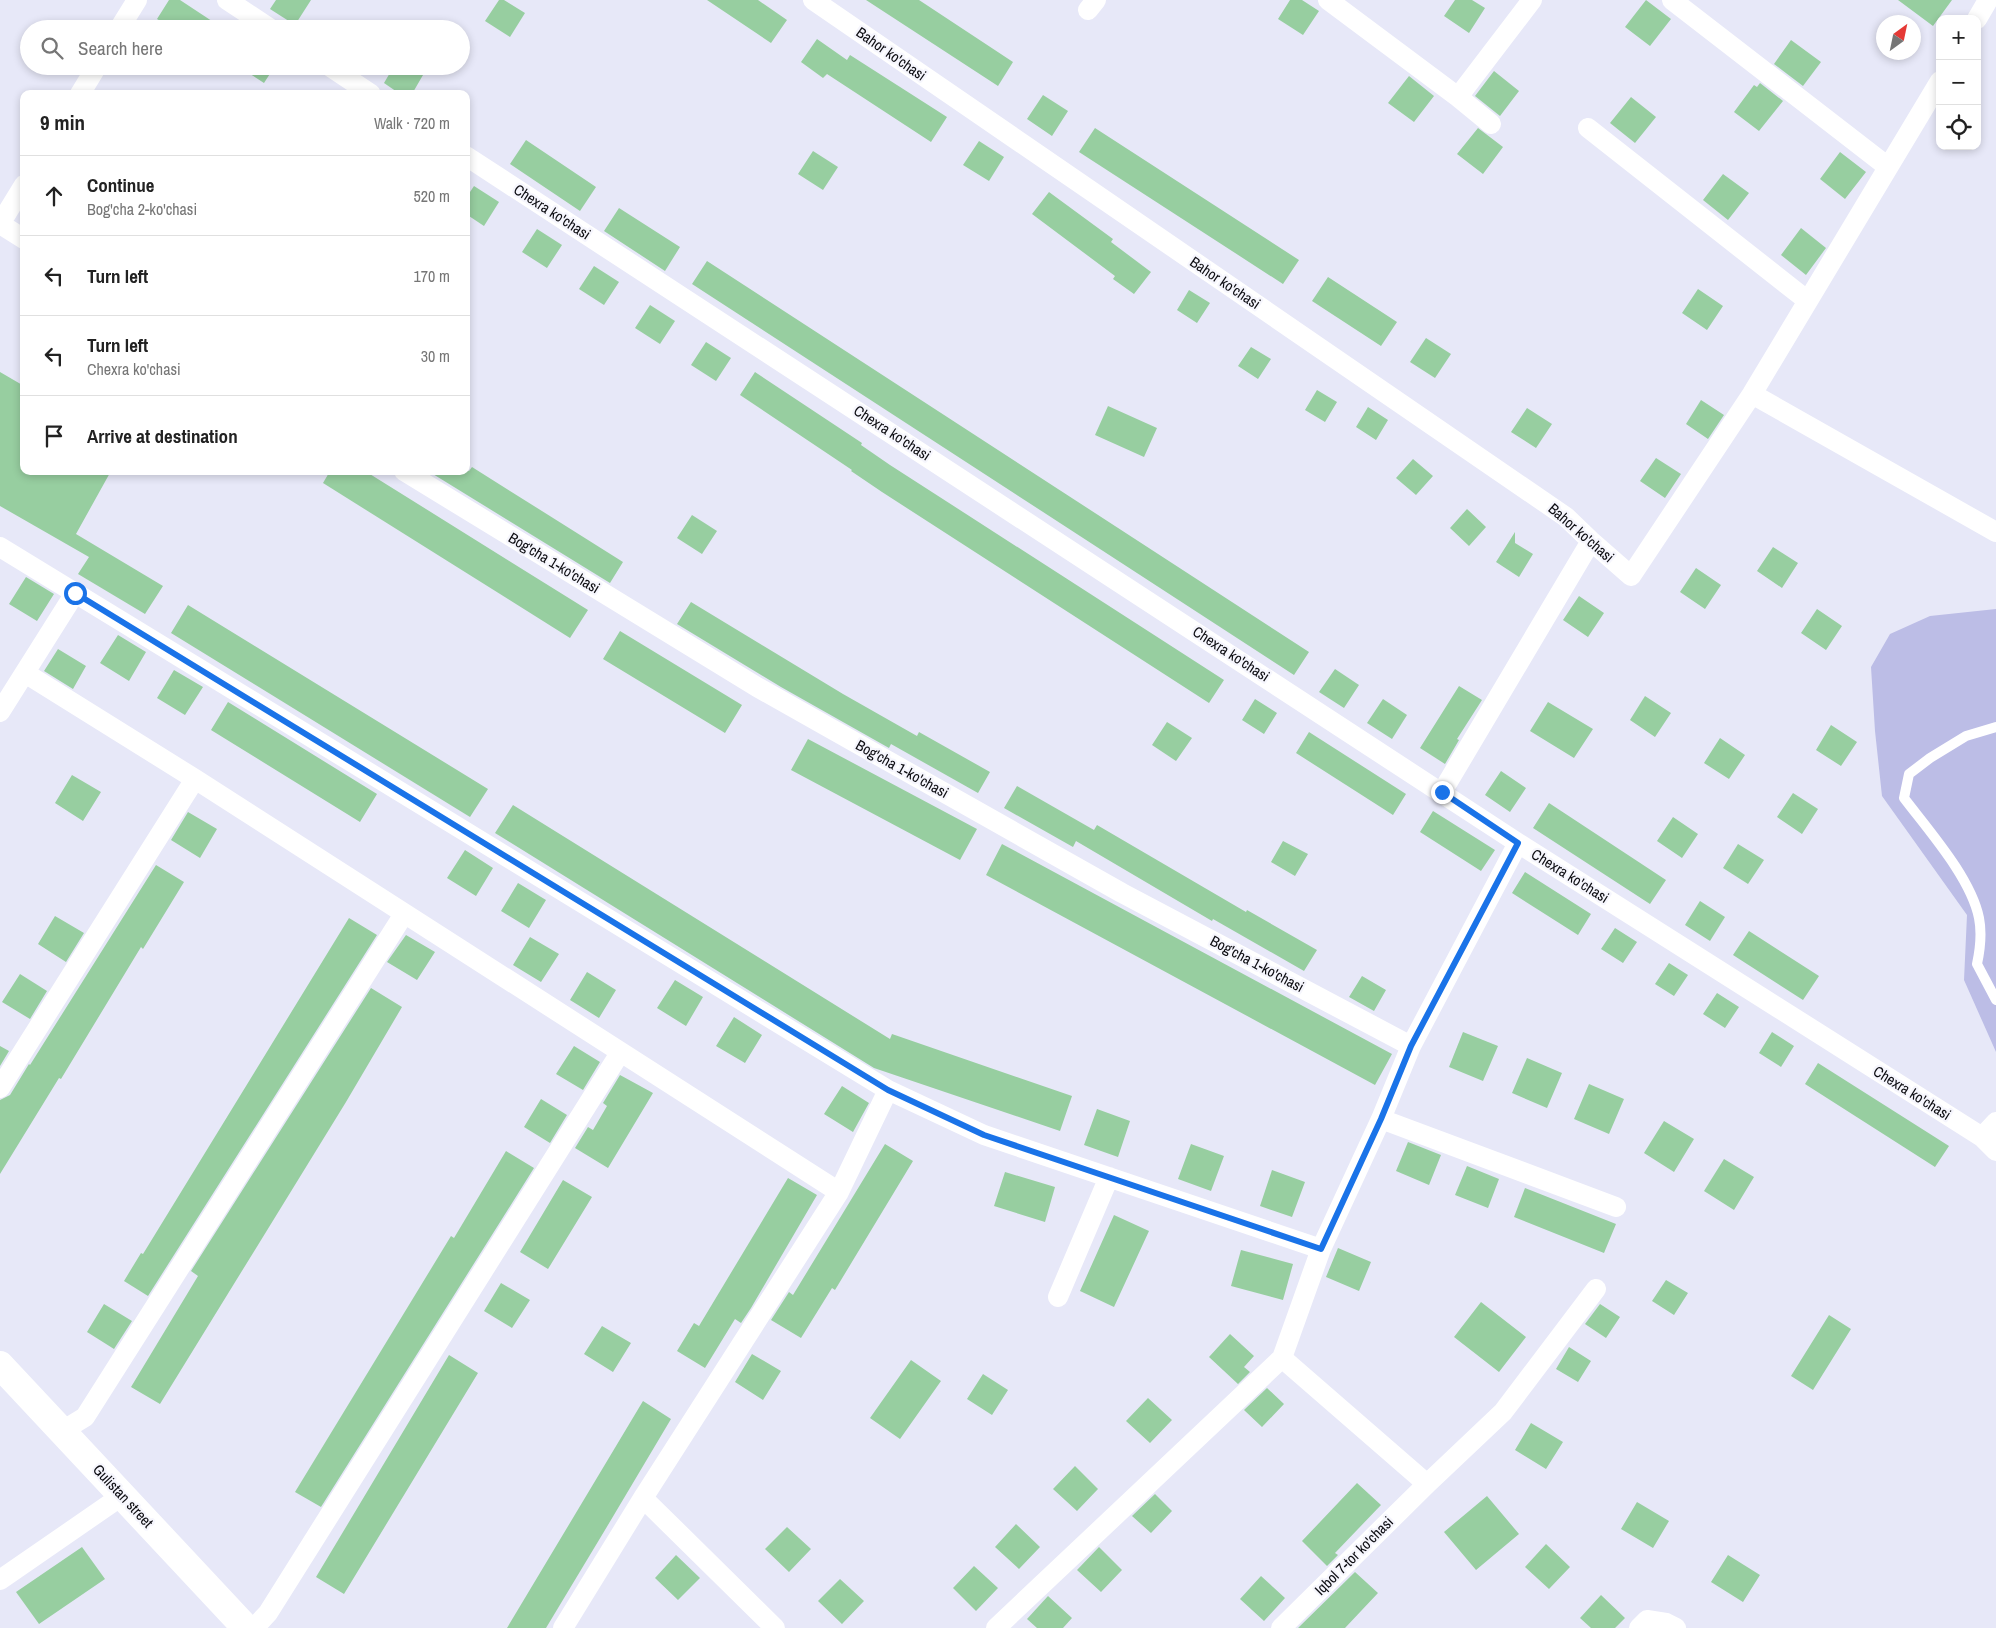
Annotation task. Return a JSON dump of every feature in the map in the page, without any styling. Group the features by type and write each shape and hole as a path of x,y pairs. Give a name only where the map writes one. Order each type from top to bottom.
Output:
{"main road":[{"name":"Gulistan street","path":"0,1365 246,1628"}],"street":[{"path":"125,20 137,0"},
{"path":"227,0 257,20"},
{"name":"Bahor ko'chasi","path":"812,0 1566,517 1631,576 1752,394"},
{"path":"1328,0 1458,96 1491,124"},
{"path":"1458,96 1532,0"},
{"path":"1672,0 1888,167"},
{"path":"82,90 92,75"},
{"path":"342,75 365,90"},
{"path":"1936,88 1752,394 1996,532"},
{"path":"1588,128 1808,301"},
{"name":"Chexra ko'chasi","path":"470,159 1518,843 1989,1144"},
{"path":"20,192 0,224 20,236"},
{"name":"Bog'cha 1-ko'chasi","path":"411,475 766,692 1122,893 1411,1046"},
{"path":"1442,792 1591,541"},
{"path":"0,547 888,1090 984,1135 1321,1249"},
{"path":"0,712 75,593"},
{"path":"26,672 839,1192"},
{"path":"0,1088 195,779"},
{"path":"996,1628 1282,1358 1321,1249 1381,1119 1411,1046 1518,843"},
{"path":"62,1431 85,1417 404,914"},
{"path":"254,1628 268,1613 620,1053"},
{"path":"563,1628 643,1498 839,1192 888,1090"},
{"path":"1381,1119 1616,1207"},
{"path":"1989,1144 1996,1122"},
{"path":"1058,1297 1109,1177"},
{"name":"Iqbol 7-tor ko'chasi","path":"1281,1628 1426,1484 1503,1412 1596,1289"},
{"path":"1282,1358 1426,1484"},
{"path":"0,1580 123,1495"},
{"path":"643,1498 775,1628"},
{"path":"1639,1628 1647,1620 1666,1623 1676,1628"}],"lane":[{"path":"1996,727 1966,736 1930,758 1909,774 1904,798 1946,854 1968,888 1979,918 1980,949 1977,964 1996,1000"}],"shaded area":[{"path":"1996,609 1996,1052 1964,980 1967,915 1882,796 1871,667 1890,634 1930,616"}],"building":[{"path":"169,0 180,0 210,20 159,20 157,19"},
{"path":"276,0 311,0 298,20 287,20 270,9"},
{"path":"499,0 504,0 525,13 510,37 485,21"},
{"path":"707,0 758,0 787,20 771,43"},
{"path":"866,0 919,0 1013,62 998,86"},
{"path":"1290,0 1302,0 1319,11 1303,35 1278,19"},
{"path":"1455,0 1472,0 1485,8 1469,33 1444,16"},
{"path":"1646,0 1671,19 1650,46 1625,27"},
{"path":"1898,0 1952,0 1941,15 1936,15 1936,22 1933,26 1921,17 1921,15 1918,15"},
{"path":"817,39 847,60 850,55 947,117 931,142 827,74 823,78 801,62"},
{"path":"1791,40 1821,62 1803,86 1774,64"},
{"path":"1494,71 1519,91 1500,116 1475,96"},
{"path":"252,75 269,75 264,83"},
{"path":"389,75 423,75 414,90 394,90 384,83"},
{"path":"1409,76 1434,96 1414,122 1388,103"},
{"path":"1760,83 1783,101 1759,131 1734,112 1754,85 1757,87"},
{"path":"1043,95 1068,111 1052,136 1027,119"},
{"path":"1631,97 1656,117 1635,143 1610,123"},
{"path":"1095,128 1299,260 1283,284 1079,152"},
{"path":"1478,128 1503,147 1483,174 1457,154"},
{"path":"526,140 596,187 580,211 510,164"},
{"path":"979,141 1004,157 989,181 963,165"},
{"path":"813,151 838,167 823,190 798,174"},
{"path":"1840,152 1866,172 1845,199 1820,179"},
{"path":"1723,174 1749,193 1728,220 1703,200"},
{"path":"474,186 499,202 484,226 470,217 470,192"},
{"path":"1049,192 1113,239 1111,242 1151,272 1134,294 1113,279 1115,276 1032,214"},
{"path":"619,208 680,247 665,271 604,231"},
{"path":"1801,228 1826,248 1806,275 1781,255"},
{"path":"537,229 562,245 547,268 522,252"},
{"path":"707,261 1309,652 1294,675 692,284"},
{"path":"594,266 619,282 604,305 579,289"},
{"path":"1328,277 1397,322 1381,346 1312,301"},
{"path":"1698,289 1723,306 1707,330 1682,313"},
{"path":"1189,290 1210,303 1197,323 1177,310"},
{"path":"650,305 675,321 660,344 635,328"},
{"path":"1426,338 1451,354 1435,378 1410,362"},
{"path":"706,342 731,358 716,381 691,365"},
{"path":"1251,347 1271,359 1258,379 1238,366"},
{"path":"0,372 20,384 20,475 109,475 76,534 163,586 145,614 78,574 89,557 0,506"},
{"path":"755,372 862,443 861,445 890,465 1224,680 1209,703 882,492 740,395"},
{"path":"1317,390 1337,402 1325,422 1305,410"},
{"path":"1701,400 1724,415 1708,439 1686,424"},
{"path":"1108,406 1157,428 1144,457 1095,435"},
{"path":"1368,407 1388,420 1376,440 1356,427"},
{"path":"1527,408 1552,424 1536,448 1511,432"},
{"path":"1656,458 1681,474 1665,498 1640,481"},
{"path":"1413,459 1433,476 1416,495 1396,478"},
{"path":"472,467 623,562 610,583 434,475 470,475"},
{"path":"328,475 371,475 588,610 570,638 323,483"},
{"path":"1467,509 1486,527 1469,546 1450,528"},
{"path":"692,515 717,531 702,554 677,538"},
{"path":"1515,532 1515,543 1533,554 1519,577 1496,562"},
{"path":"1773,547 1798,563 1782,588 1757,571"},
{"path":"1696,568 1721,585 1705,609 1680,592"},
{"path":"26,577 54,594 37,621 9,604"},
{"path":"1579,596 1604,613 1588,637 1563,620"},
{"path":"691,602 843,694 917,736 919,732 990,772 978,793 891,744 889,748 781,687 677,624"},
{"path":"188,605 488,789 470,817 171,633"},
{"path":"1817,609 1842,626 1826,650 1801,633"},
{"path":"620,631 742,705 725,733 603,659"},
{"path":"118,635 146,652 129,681 100,663"},
{"path":"58,649 86,666 73,689 44,671"},
{"path":"1335,669 1359,685 1344,708 1319,692"},
{"path":"174,670 203,687 185,715 157,698"},
{"path":"1459,686 1482,700 1457,739 1459,740 1445,764 1420,748"},
{"path":"1645,696 1671,713 1655,737 1630,720"},
{"path":"1255,699 1277,713 1264,734 1242,720"},
{"path":"1383,699 1407,715 1392,739 1367,723"},
{"path":"228,702 377,794 360,822 211,730"},
{"path":"1548,702 1593,729 1574,758 1530,731"},
{"path":"1167,722 1192,738 1176,761 1152,745"},
{"path":"1831,725 1857,742 1841,766 1816,750"},
{"path":"1309,732 1406,794 1393,815 1296,753"},
{"path":"1720,738 1745,755 1729,779 1704,763"},
{"path":"808,739 977,829 960,860 791,770"},
{"path":"1501,771 1526,788 1510,812 1485,795"},
{"path":"72,775 101,792 83,821 55,803"},
{"path":"1017,786 1094,830 1097,825 1246,912 1247,910 1317,950 1304,971 1213,919 1212,921 1076,841 1073,847 1004,808"},
{"path":"1793,793 1818,809 1802,834 1777,817"},
{"path":"1549,803 1666,880 1650,904 1533,828"},
{"path":"513,805 890,1039 892,1034 1072,1096 1060,1131 874,1068 495,833"},
{"path":"1433,811 1495,850 1481,871 1420,832"},
{"path":"188,812 217,829 200,858 171,840"},
{"path":"1673,817 1698,834 1682,858 1657,841"},
{"path":"1283,841 1308,854 1295,876 1271,862"},
{"path":"1002,844 1392,1054 1375,1085 986,875"},
{"path":"1738,844 1764,860 1748,884 1723,868"},
{"path":"465,850 493,868 476,896 447,878"},
{"path":"156,865 184,882 143,949 141,947 61,1079 59,1078 0,1174 0,1100 10,1095 30,1065"},
{"path":"1525,872 1591,914 1578,935 1512,893"},
{"path":"518,883 546,900 529,928 501,911"},
{"path":"1700,901 1725,917 1710,941 1685,925"},
{"path":"55,916 84,933 66,962 38,944"},
{"path":"349,918 377,935 148,1296 124,1281 141,1253 143,1254"},
{"path":"1615,928 1637,942 1623,963 1601,949"},
{"path":"1749,931 1819,976 1803,1000 1733,955"},
{"path":"406,935 435,952 417,980 387,962"},
{"path":"530,937 559,954 541,982 513,965"},
{"path":"1669,963 1688,975 1674,996 1655,984"},
{"path":"587,972 616,990 599,1018 570,1000"},
{"path":"20,974 47,991 30,1019 2,1002"},
{"path":"1362,976 1386,990 1374,1011 1349,997"},
{"path":"675,980 703,997 686,1026 657,1008"},
{"path":"371,988 402,1007 346,1102 160,1404 131,1387 198,1276 191,1271"},
{"path":"1717,993 1739,1007 1725,1028 1703,1014"},
{"path":"734,1017 762,1035 745,1063 716,1046"},
{"path":"1463,1032 1498,1046 1483,1081 1449,1067"},
{"path":"1772,1032 1794,1046 1781,1067 1759,1053"},
{"path":"0,1046 9,1051 0,1066"},
{"path":"574,1046 600,1062 583,1090 556,1074"},
{"path":"1527,1058 1562,1073 1547,1108 1512,1093"},
{"path":"1818,1063 1949,1146 1935,1167 1805,1084"},
{"path":"620,1075 653,1093 608,1168 575,1148 588,1127 593,1130 607,1106 603,1103"},
{"path":"1589,1084 1624,1099 1609,1134 1574,1119"},
{"path":"842,1086 869,1103 853,1132 824,1114"},
{"path":"541,1099 567,1115 550,1143 524,1127"},
{"path":"1097,1109 1130,1121 1118,1157 1084,1145"},
{"path":"1664,1121 1694,1139 1674,1172 1644,1153"},
{"path":"1408,1142 1441,1155 1429,1185 1396,1171"},
{"path":"885,1144 913,1161 835,1290 832,1288 801,1338 771,1320 789,1292 793,1295"},
{"path":"1191,1144 1224,1156 1211,1191 1178,1179"},
{"path":"506,1151 534,1168 321,1507 295,1492 451,1236 454,1238"},
{"path":"1724,1159 1754,1177 1734,1210 1704,1191"},
{"path":"1467,1166 1499,1179 1488,1208 1455,1195"},
{"path":"1272,1170 1305,1182 1292,1217 1260,1206"},
{"path":"1005,1172 1055,1187 1045,1222 994,1206"},
{"path":"788,1178 817,1195 751,1308 741,1323 735,1319 705,1368 677,1351 694,1323 699,1326"},
{"path":"563,1180 592,1197 548,1269 520,1252"},
{"path":"1525,1188 1616,1224 1604,1253 1514,1217"},
{"path":"1114,1215 1149,1231 1114,1307 1080,1291"},
{"path":"1338,1248 1371,1262 1359,1291 1326,1277"},
{"path":"1241,1250 1293,1264 1283,1300 1231,1286"},
{"path":"1666,1280 1688,1293 1674,1315 1652,1301"},
{"path":"501,1283 530,1300 512,1328 484,1311"},
{"path":"1481,1302 1526,1337 1499,1372 1454,1337"},
{"path":"104,1304 132,1321 114,1349 87,1332"},
{"path":"1600,1304 1620,1317 1606,1338 1585,1324"},
{"path":"1829,1315 1851,1329 1813,1390 1791,1376"},
{"path":"602,1326 631,1343 613,1372 584,1354"},
{"path":"1230,1334 1254,1356 1244,1367 1250,1372 1238,1384 1209,1357"},
{"path":"1569,1347 1591,1361 1578,1382 1556,1369"},
{"path":"752,1354 781,1371 763,1400 735,1382"},
{"path":"449,1355 478,1373 344,1594 316,1577"},
{"path":"911,1360 941,1381 900,1439 870,1418"},
{"path":"983,1374 1008,1390 992,1415 967,1399"},
{"path":"1267,1388 1284,1404 1262,1427 1244,1410"},
{"path":"1148,1398 1172,1420 1150,1443 1126,1421"},
{"path":"643,1401 671,1419 605,1530 546,1628 507,1628"},
{"path":"1531,1423 1563,1442 1546,1469 1515,1450"},
{"path":"1075,1466 1098,1489 1077,1511 1053,1489"},
{"path":"1357,1483 1381,1505 1335,1553 1338,1555 1327,1566 1302,1541"},
{"path":"1155,1494 1172,1511 1151,1533 1132,1516"},
{"path":"1487,1496 1519,1534 1476,1570 1444,1532"},
{"path":"1637,1502 1669,1521 1653,1548 1621,1529"},
{"path":"1016,1524 1040,1547 1019,1569 995,1547"},
{"path":"787,1527 811,1549 789,1572 765,1549"},
{"path":"1546,1544 1570,1567 1549,1589 1525,1567"},
{"path":"82,1547 105,1579 39,1624 16,1592"},
{"path":"1099,1547 1122,1570 1101,1592 1077,1570"},
{"path":"676,1555 700,1578 678,1600 655,1578"},
{"path":"1728,1555 1760,1575 1743,1602 1711,1582"},
{"path":"974,1566 998,1588 976,1611 953,1588"},
{"path":"1355,1572 1378,1593 1345,1628 1298,1628"},
{"path":"1261,1576 1285,1598 1264,1621 1240,1599"},
{"path":"840,1579 864,1601 842,1624 818,1601"},
{"path":"1601,1595 1625,1618 1615,1628 1591,1628 1580,1618"},
{"path":"1048,1596 1072,1618 1063,1628 1037,1628 1027,1619"}],"route":[{"path":"75,593 888,1090 984,1135 1321,1249 1381,1119 1411,1046 1518,843 1442,792"}]}
